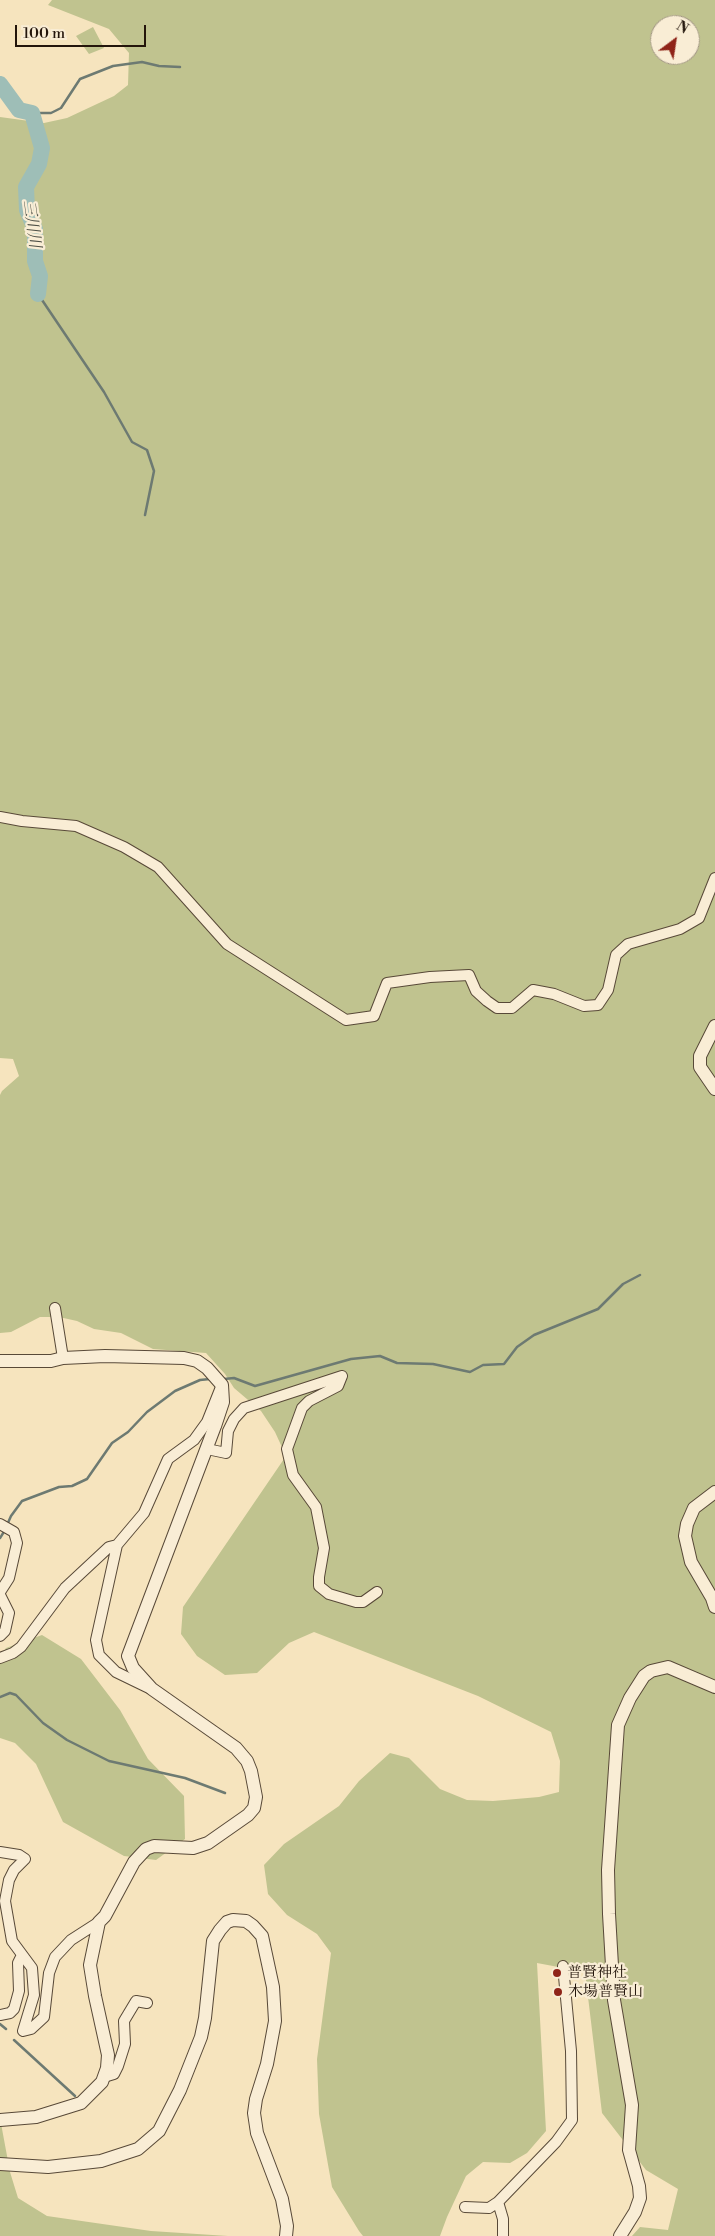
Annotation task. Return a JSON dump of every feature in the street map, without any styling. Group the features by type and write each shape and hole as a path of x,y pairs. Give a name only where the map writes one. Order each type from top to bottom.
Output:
{"street":[{"path":"0,817 76,826 131,851 158,868 227,944 346,1020 374,1016 387,983 430,977 469,975 476,991 487,1002 497,1008 512,1008 533,990 554,994 584,1006 598,1005 608,990 616,955 628,944 680,929 698,918 715,878"},
{"path":"715,1026 700,1056 700,1068 715,1088"},
{"path":"55,1308 63,1358"},
{"path":"0,1361 105,1356 184,1358 197,1362 207,1368 222,1385 223,1402 207,1449 128,1656 133,1668 152,1690"},
{"path":"207,1449 226,1453 228,1431 234,1419 244,1408 342,1376 338,1386 310,1401 302,1408 287,1449 293,1475 316,1507 324,1548 318,1578 319,1586 329,1594 356,1602 363,1602 377,1592"},
{"path":"0,1852 19,1854 25,1859 14,1870 9,1880 6,1901 12,1941 32,1968 34,1995 23,2031 31,2029 44,2017 49,1974 55,1957 62,1947 75,1936 99,1922 105,1916 134,1862 146,1849 154,1846 199,1848 248,1815 254,1808 256,1797 255,1785 247,1760 236,1748 152,1690 116,1672 99,1655 96,1640 117,1545 144,1513 168,1459 194,1440 207,1422 222,1385"},
{"path":"715,1492 694,1508 687,1524 685,1536 691,1562 712,1598 715,1607"},
{"path":"0,1636 5,1631 9,1613 0,1593 9,1578 16,1549 16,1535 4,1526"},
{"path":"0,1658 21,1647 65,1588 108,1547 117,1545"},
{"path":"620,2236 635,2212 640,2198 639,2186 629,2150 632,2105 614,2000 609,1914 608,1870 618,1724 630,1698 644,1676 650,1671 668,1667 715,1687"},
{"path":"0,2164 48,2167 101,2162 138,2149 159,2131 180,2090 201,2036 205,2018 214,1940 227,1922 233,1920 246,1921 262,1936 272,1987 275,2022 267,2064 256,2099 254,2113 260,2142 282,2198 287,2226 286,2236"},
{"path":"0,2120 36,2117 81,2103 102,2082 107,2068 108,2055 90,1965 99,1922"},
{"path":"0,2016 10,2013 14,2009 19,1992 18,1964 22,1955"},
{"path":"465,2207 489,2208 498,2202 556,2142 572,2120 571,2051 563,1966"},
{"path":"104,2077 114,2074 118,2066 125,2044 124,2021 136,2001 147,2003"},
{"path":"498,2202 503,2219 503,2236"}],"green space":[{"path":"52,0 715,0 715,2236 632,2236 640,2227 668,2230 678,2189 646,2170 602,2113 585,1972 537,1963 546,2131 527,2153 510,2163 483,2162 466,2176 440,2236 363,2236 359,2231 332,2187 319,2114 317,2059 331,1953 317,1934 287,1915 268,1894 264,1865 284,1844 339,1806 359,1781 390,1753 409,1758 440,1789 467,1800 493,1801 539,1797 559,1792 560,1761 551,1732 478,1696 314,1632 289,1643 257,1673 225,1675 197,1656 181,1634 183,1607 286,1456 275,1432 261,1411 234,1388 225,1374 206,1353 153,1349 121,1333 94,1329 77,1321 59,1317 40,1317 11,1332 0,1333 0,1095 19,1076 13,1059 0,1058 0,117 44,123 67,118 114,96 128,85 129,53 109,29 48,5"},
{"path":"93,27 104,48 89,54 76,36"},
{"path":"42,1635 81,1659 120,1710 148,1759 184,1796 185,1839 156,1860 124,1856 63,1822 36,1764 15,1743 0,1738 0,1657 6,1648"},
{"path":"0,2118 10,2172 18,2198 47,2216 151,2231 228,2236 0,2236"}],"waterway":[{"path":"32,113 51,113 61,108 80,79 113,66 142,62 159,66 180,67"},
{"name":"三川川","path":"0,84 19,110 32,113 42,148 39,164 26,187 27,210 35,229 35,261 40,276 38,294"},
{"path":"38,294 104,392 132,442 147,450 154,471 145,515"},
{"path":"224,1379 234,1378 255,1386 351,1359 380,1356 397,1363 433,1364 470,1372 483,1365 504,1364 517,1347 534,1335 598,1309 623,1284 640,1275"},
{"path":"7,1525 22,1501 59,1487 72,1486 87,1479 112,1443 128,1432 147,1412 175,1391 200,1380 210,1379"},
{"path":"0,1538 5,1530"},
{"path":"0,1697 10,1693 16,1695 43,1723 67,1740 109,1761 185,1778 225,1793"},
{"path":"0,2024 6,2029"},
{"path":"14,2040 75,2096"}],"place":[{"name":"普賢神社","path":"557,1973"},
{"name":"木場普賢山","path":"558,1992"}]}
